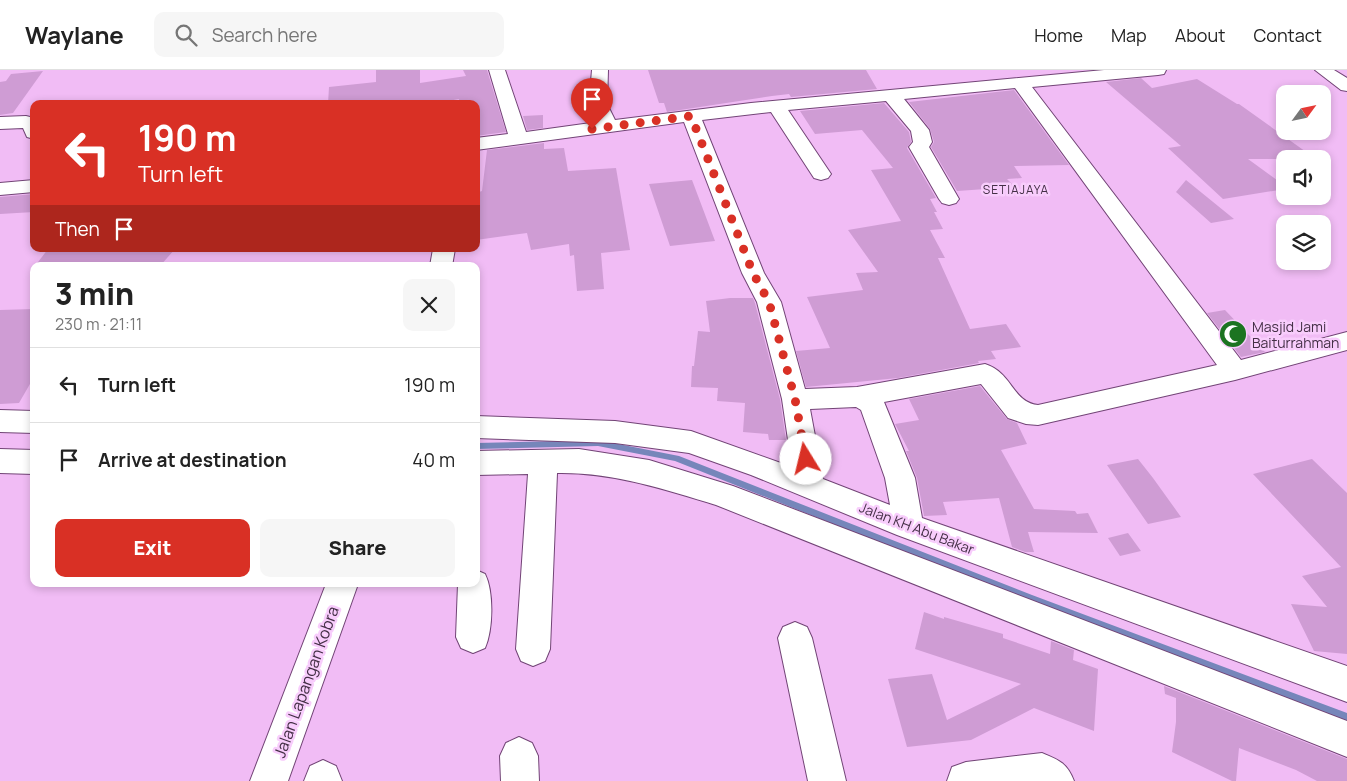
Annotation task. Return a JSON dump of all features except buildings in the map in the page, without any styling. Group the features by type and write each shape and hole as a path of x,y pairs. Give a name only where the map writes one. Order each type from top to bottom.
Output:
{"street":[{"path":"497,70 519,138"},
{"path":"600,70 596,99 599,112 610,127"},
{"path":"480,147 519,138 776,106 1020,83 1106,72 1158,70"},
{"path":"1323,70 1347,86"},
{"path":"1020,83 1234,371"},
{"path":"890,95 920,130 924,142 920,147 949,199"},
{"path":"776,106 822,174"},
{"path":"691,116 753,273 769,302 795,399 810,487"},
{"path":"0,123 30,123"},
{"path":"0,189 30,186"},
{"path":"795,399 857,397 985,374 993,378 1015,411 1026,415 1038,415 1234,371 1347,341"},
{"path":"857,397 871,402 875,410 900,478 908,526"},
{"path":"0,421 30,422"},
{"name":"Jalan KH Abu Bakar","path":"480,427 615,432 690,442 908,526 1347,684"},
{"path":"0,461 30,462"},
{"path":"480,463 579,461 649,472 723,495 1347,739"},
{"path":"534,650 543,462"},
{"name":"Jalan Lapangan Kobra","path":"269,781 341,587"},
{"path":"473,637 474,587"},
{"path":"795,638 827,781"},
{"path":"966,781 1042,772 1055,781"}],"waterway":[{"path":"480,446 598,443 676,458 1030,598 1347,718"}],"place":[{"name":"Masjid Jami Baiturrahman","path":"1233,334"}],"district":[{"name":"SETIAJAYA","path":"1016,189"}],"route":[{"path":"592,129 691,116 753,273 768,298 795,399 806,459"}]}
